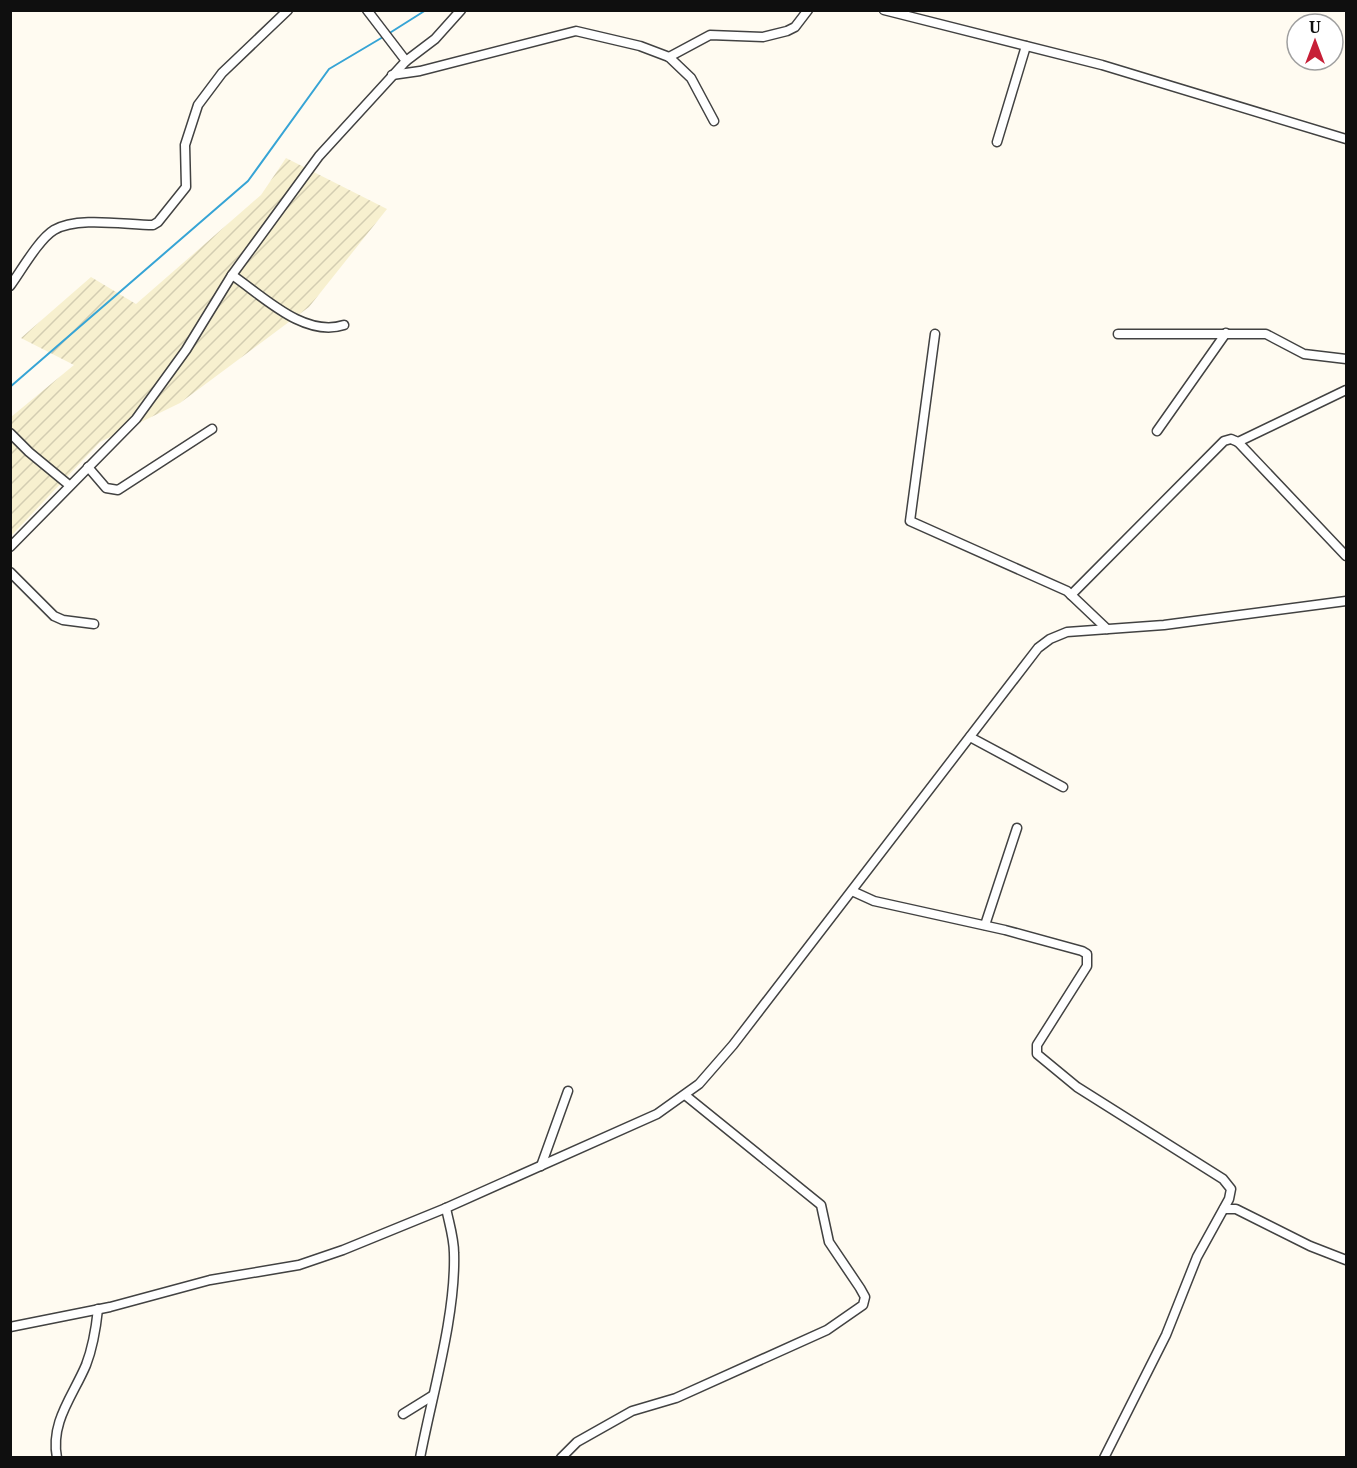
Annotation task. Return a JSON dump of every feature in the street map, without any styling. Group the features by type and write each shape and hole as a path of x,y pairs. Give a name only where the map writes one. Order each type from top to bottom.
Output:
{"street":[{"path":"10,286 54,230 68,225 107,222 153,225 158,222 186,187 184,145 198,105 222,73 288,10"},
{"path":"367,10 406,61"},
{"path":"10,547 136,419 186,350 232,275 319,156 391,75 435,39 461,10"},
{"path":"669,57 710,35 763,37 787,31 795,27 808,10"},
{"path":"884,10 1102,65 1347,139"},
{"path":"391,75 420,71 568,31 640,46 669,57 691,78 714,121"},
{"path":"997,142 1026,46"},
{"path":"232,275 309,326 325,329 344,325"},
{"path":"1157,431 1226,333"},
{"path":"934,334 910,521 1071,595 1107,629"},
{"path":"1118,334 1271,335 1304,354 1347,359"},
{"path":"1238,442 1347,390"},
{"path":"88,467 106,488 118,490 212,429"},
{"path":"10,433 69,485"},
{"path":"1071,595 1224,441 1232,439 1238,442 1347,556"},
{"path":"10,572 54,616 63,620 94,624"},
{"path":"10,1327 98,1309 210,1280 299,1265 446,1208 657,1114 685,1095 734,1045 1038,648 1050,639 1067,632 1164,626 1347,601"},
{"path":"970,737 1063,787"},
{"path":"985,925 1017,828"},
{"path":"852,891 874,901 985,925 1087,954 1087,966 1037,1045 1037,1054 1077,1087 1223,1179 1231,1190 1224,1209 1197,1257 1166,1335 1104,1458"},
{"path":"541,1166 568,1091"},
{"path":"561,1458 577,1442 633,1411 676,1398 827,1330 863,1305 865,1297 830,1242 823,1210 814,1197 685,1095"},
{"path":"420,1458 451,1302 454,1268 452,1234 446,1208"},
{"path":"1224,1209 1236,1209 1311,1246 1347,1260"},
{"path":"57,1458 56,1431 89,1356 98,1309"},
{"path":"403,1414 432,1396"}],"shaded area":[{"path":"286,158 387,209 309,307 180,403 100,442 11,536 11,417 74,365 21,338 91,277 136,304 261,195"}],"waterway":[{"path":"388,34 426,10"},
{"path":"10,387 248,181 329,69 383,37"}]}
